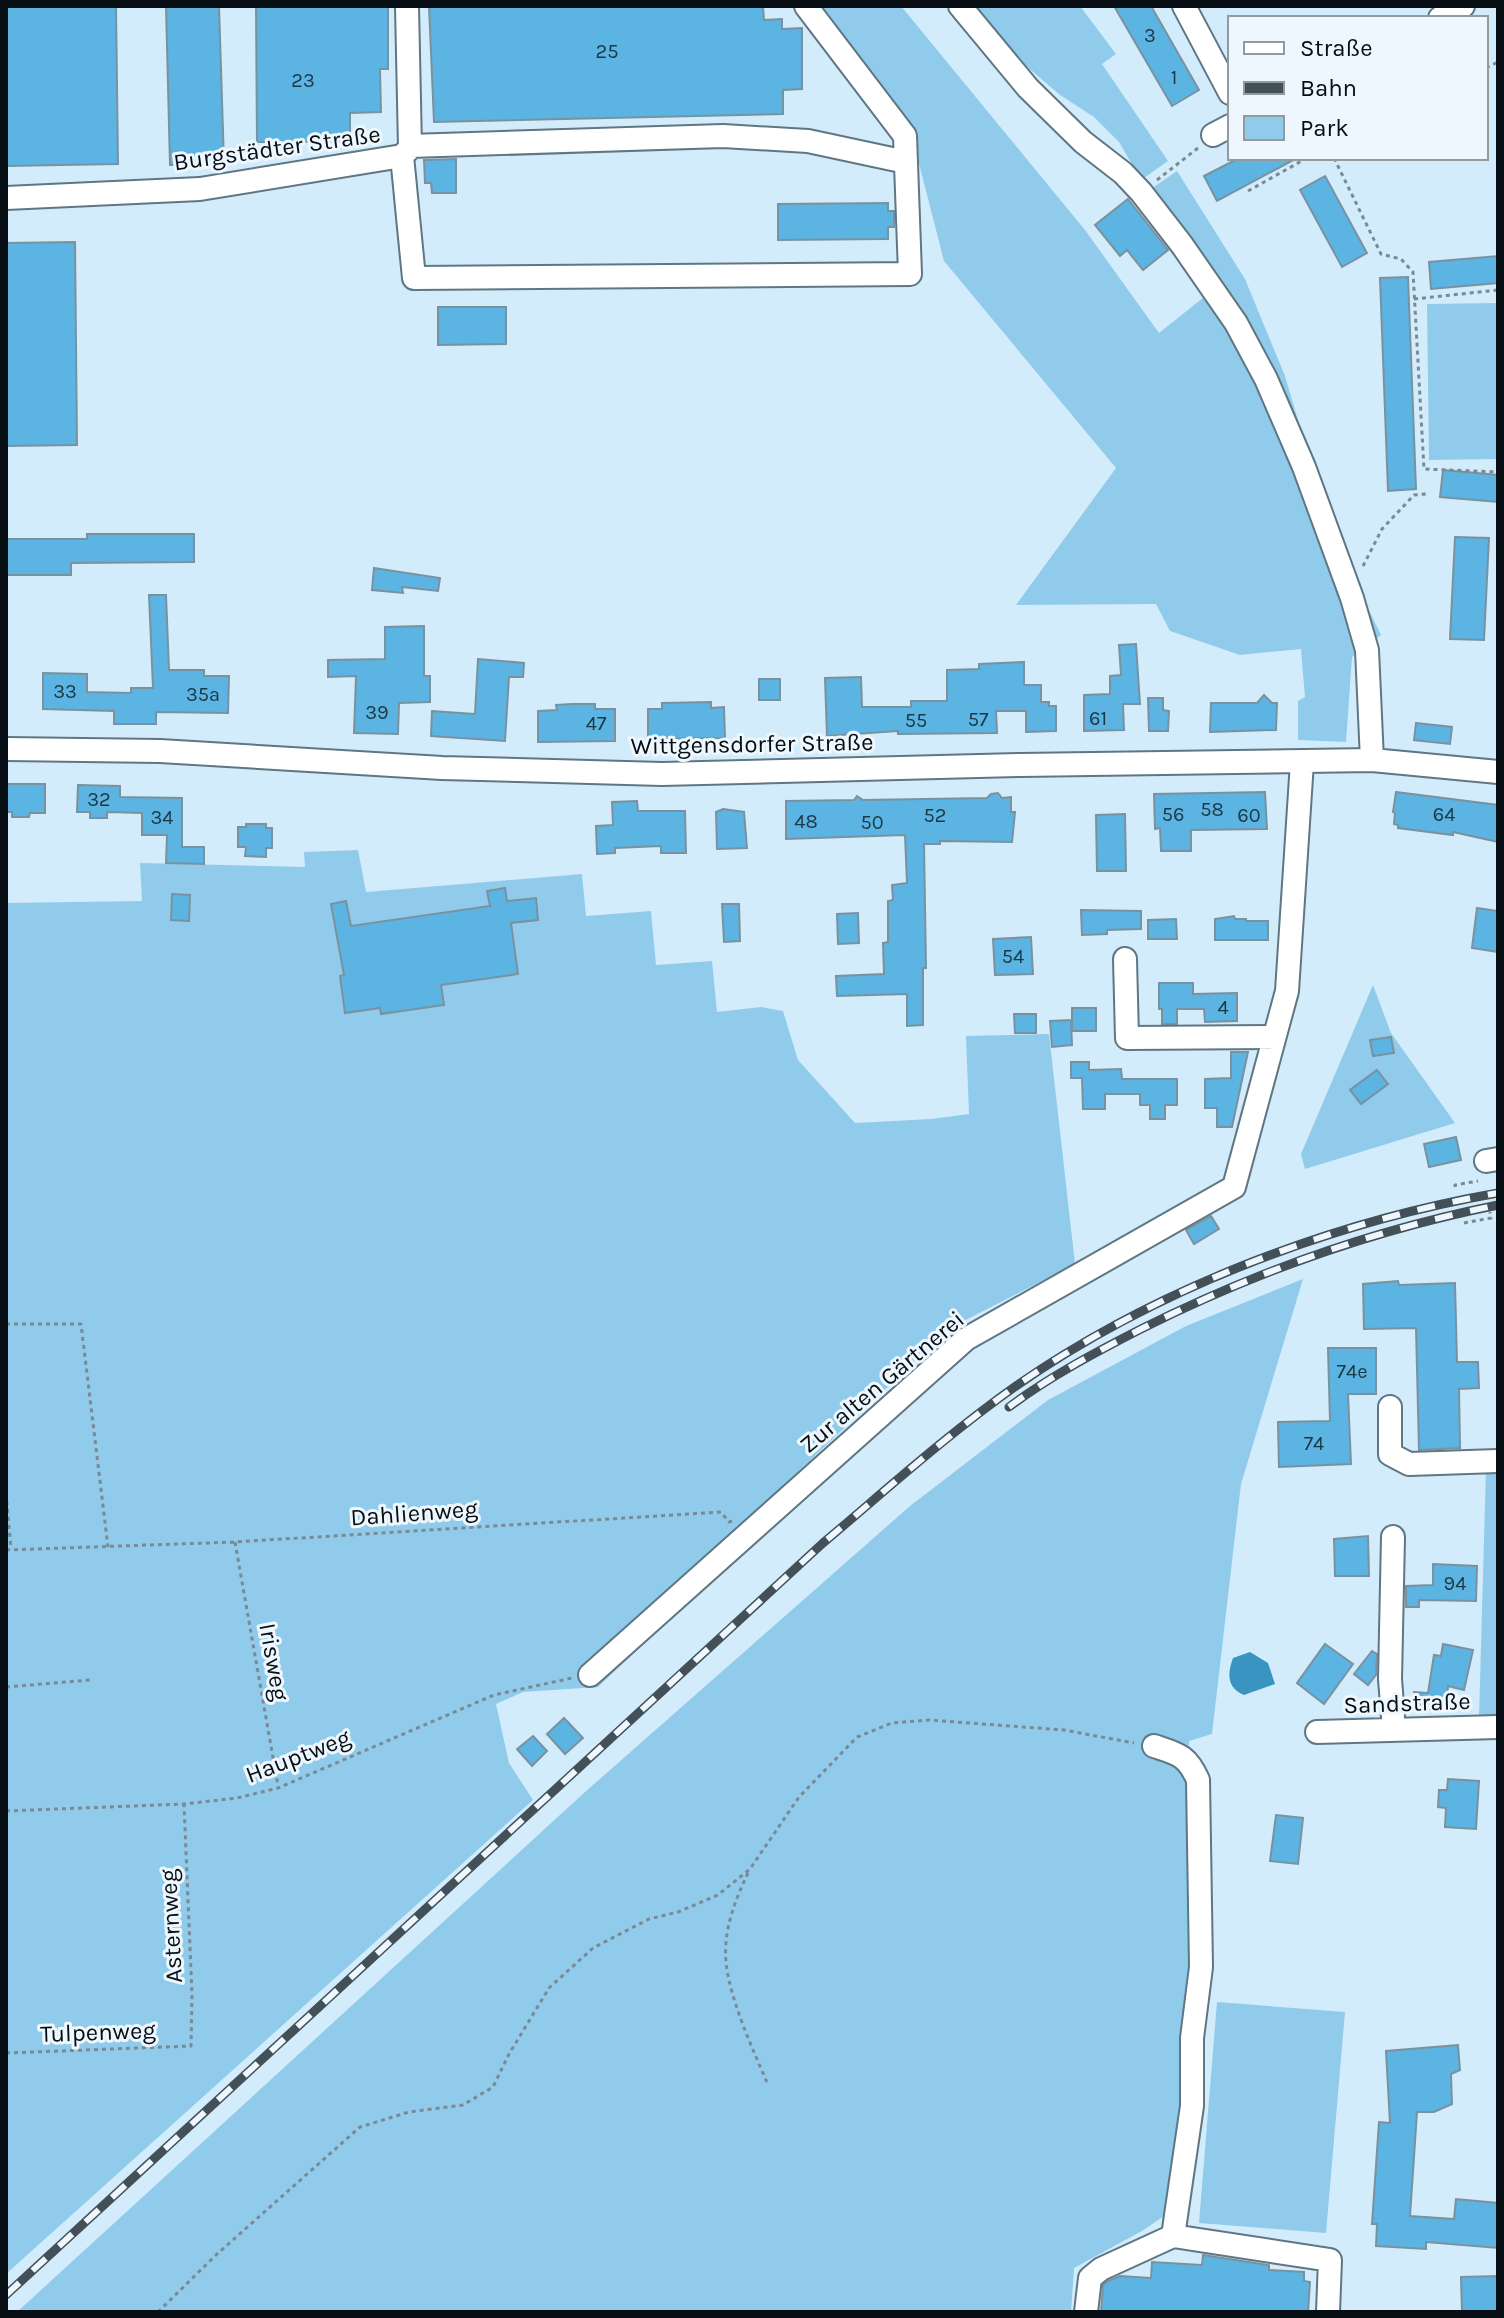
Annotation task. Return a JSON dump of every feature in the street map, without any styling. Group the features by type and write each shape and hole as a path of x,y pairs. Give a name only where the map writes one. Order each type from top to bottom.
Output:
{"street":[{"name":"Burgstädter Straße","path":"6,198 200,189 406,151 407,6"},
{"path":"806,6 905,136 906,162 910,274 414,278 406,151 723,136 808,141 906,162"},
{"path":"960,6 1028,88 1083,142 1123,173 1141,192 1236,323 1266,379 1304,467 1352,598 1367,650 1372,760"},
{"path":"1184,6 1228,89"},
{"path":"1444,16 1463,6"},
{"name":"Wittgensdorfer Straße","path":"6,749 160,751 442,768 662,774 1372,760 1498,772"},
{"name":"Zur alten Gärtnerei","path":"590,1675 966,1339 1234,1187 1287,991 1302,762"},
{"path":"1125,959 1127,1038 1274,1037"},
{"path":"1390,1407 1390,1454 1409,1464 1498,1461"},
{"path":"1393,1537 1390,1679 1394,1730"},
{"name":"Sandstraße","path":"1317,1732 1498,1727"},
{"path":"1154,1746 1182,1756 1198,1780 1201,1967 1192,2038 1192,2106 1173,2236"},
{"path":"1086,2312 1090,2278 1101,2269 1173,2236 1330,2260 1328,2312"}],"path":[{"path":"1149,187 1222,131"},
{"path":"1248,191 1303,160"},
{"path":"1335,160 1381,254 1401,259 1413,272 1424,469 1498,472"},
{"path":"1414,299 1498,290"},
{"path":"1352,598 1368,553 1382,529 1414,495 1426,494"},
{"path":"1455,1187 1472,1182"},
{"path":"1464,1223 1491,1218 1490,1212"},
{"path":"6,1324 81,1324 108,1547"},
{"path":"6,1493 9,1550"},
{"name":"Dahlienweg","path":"9,1550 235,1542 721,1512"},
{"name":"Irisweg","path":"235,1542 278,1788"},
{"name":"Hauptweg","path":"6,1811 184,1804 237,1798 278,1788 494,1695 590,1675"},
{"path":"6,1687 90,1680"},
{"path":"768,2085 736,2004 726,1962 728,1927 736,1899 750,1869 799,1797 857,1737 892,1723 929,1720 1064,1730 1154,1746"},
{"name":"Asternweg","path":"184,1804 192,1995 191,2046"},
{"path":"158,2312 216,2255 360,2127 409,2112 463,2105 493,2087 549,1988 593,1948 649,1919 678,1912 718,1895 750,1869"},
{"name":"Tulpenweg","path":"6,2053 191,2046"}],"green space":[{"path":"810,6 901,6 1085,230 1159,333 1209,293 1148,191 1177,171 1245,279 1285,376 1331,533 1381,635 1352,657 1346,742 1298,740 1298,701 1305,697 1301,649 1240,655 1170,631 1156,604 1016,605 1116,468 944,261 914,144"},
{"path":"974,6 1080,6 1116,54 1102,64 1168,161 1141,180 1119,142 1094,117 1060,95 1025,65"},
{"path":"1498,303 1498,459 1429,460 1427,304"},
{"path":"358,850 366,892 582,874 586,916 651,911 656,965 712,961 717,1012 761,1007 783,1011 798,1060 855,1123 969,1114 966,1036 1049,1034 1075,1264 950,1328 786,1483 800,1496 598,1687 523,1692 496,1704 509,1763 533,1800 6,2274 6,903 142,901 140,863 305,867 304,852"},
{"path":"1373,985 1391,1033 1455,1123 1305,1169 1301,1154"},
{"path":"1303,1279 1241,1484 1212,1734 1189,1741 1191,2000 1179,2206 1142,2231 1074,2268 1071,2312 17,2312 585,1792 910,1506 1048,1400 1186,1326"},
{"path":"1486,1468 1498,1468 1498,1718 1479,1718"},
{"path":"1217,2002 1345,2012 1326,2233 1199,2223"}],"shaded area":[{"path":"1250,1652 1268,1663 1275,1684 1244,1695 1231,1684 1230,1670 1233,1658"}],"building":[{"path":"6,6 116,6 118,164 6,166"},
{"path":"166,6 219,6 224,163 170,165"},
{"path":"256,6 388,6 388,69 380,69 381,112 350,113 350,141 291,142 291,156 264,156 264,142 257,142"},
{"path":"429,6 763,6 764,20 782,19 782,29 802,28 802,89 783,90 783,114 434,122"},
{"path":"1114,6 1151,6 1199,90 1172,106"},
{"path":"456,159 456,193 432,193 431,183 425,183 424,160"},
{"path":"1235,160 1293,160 1217,201 1204,176"},
{"path":"1325,176 1367,253 1342,267 1300,190"},
{"path":"1128,199 1168,250 1143,270 1127,250 1120,256 1095,225"},
{"path":"888,203 888,211 894,211 894,227 888,227 888,239 778,240 778,204"},
{"path":"75,242 77,445 6,446 6,243"},
{"path":"1498,256 1498,283 1431,289 1429,262"},
{"path":"1408,277 1416,489 1388,491 1380,278"},
{"path":"438,307 506,307 506,344 438,345"},
{"path":"1443,470 1498,475 1498,502 1440,497"},
{"path":"87,534 194,534 194,562 71,563 71,575 6,575 6,539 87,539"},
{"path":"1455,537 1489,538 1484,640 1450,639"},
{"path":"374,568 440,578 438,591 402,587 403,593 372,590"},
{"path":"149,595 166,595 169,670 204,670 204,676 229,676 228,713 156,712 156,724 114,724 114,711 43,709 43,673 87,674 87,692 131,693 131,688 153,688"},
{"path":"424,626 424,676 430,676 430,702 399,703 398,734 354,733 356,676 328,677 328,660 385,659 385,627"},
{"path":"1136,644 1140,704 1123,704 1124,730 1084,731 1084,695 1110,694 1110,676 1121,675 1119,645"},
{"path":"478,659 524,663 523,677 509,677 505,741 431,736 432,711 475,714"},
{"path":"1024,662 1024,685 1041,685 1041,702 1056,706 1056,731 1026,732 1026,711 996,711 997,733 898,734 898,731 827,736 825,678 861,677 862,707 911,707 911,701 947,701 947,670 979,669 979,664"},
{"path":"759,679 780,679 780,700 759,700"},
{"path":"1264,695 1272,703 1277,703 1276,730 1210,732 1211,703 1257,703"},
{"path":"1148,698 1163,698 1163,710 1169,711 1168,731 1149,731"},
{"path":"711,702 711,708 724,707 725,738 648,739 648,709 662,709 662,703"},
{"path":"595,704 595,709 615,709 615,741 538,742 538,711 557,710 556,705"},
{"path":"1416,723 1452,727 1450,744 1414,740"},
{"path":"6,784 45,784 45,813 12,817 12,812 6,812"},
{"path":"78,785 120,786 120,797 182,798 182,847 204,847 204,864 166,863 167,835 142,835 142,813 107,812 107,818 90,818 90,812 77,812"},
{"path":"1265,792 1267,829 1191,830 1191,851 1161,851 1160,828 1155,829 1154,794"},
{"path":"1396,792 1498,805 1498,842 1453,832 1453,835 1398,828 1394,824 1393,812"},
{"path":"998,793 1002,798 1011,797 1011,812 1015,812 1012,842 940,841 940,844 924,844 926,968 923,968 923,1025 907,1026 907,994 837,996 836,976 884,974 883,943 888,942 888,901 893,900 892,885 907,883 905,835 786,839 786,801 854,800 857,796 863,800 987,798"},
{"path":"637,801 638,811 685,811 686,853 661,853 661,846 615,848 615,853 597,854 596,826 613,825 612,802"},
{"path":"723,809 744,812 747,848 717,849 716,812"},
{"path":"1125,814 1126,871 1097,871 1096,815"},
{"path":"246,824 266,824 266,828 272,828 272,848 266,848 266,857 245,856 246,847 238,847 238,827 246,827"},
{"path":"505,888 507,901 536,898 538,920 511,923 518,974 441,985 444,1005 381,1014 380,1008 345,1013 340,976 344,975 331,904 346,901 351,926 490,906 487,891"},
{"path":"172,894 190,895 189,921 171,920"},
{"path":"722,904 739,904 740,941 724,942"},
{"path":"1477,908 1498,911 1498,952 1472,948"},
{"path":"1081,910 1141,911 1141,929 1107,930 1107,934 1082,935"},
{"path":"858,913 859,943 838,944 837,914"},
{"path":"1234,916 1246,921 1268,921 1268,940 1215,940 1215,919"},
{"path":"1176,919 1177,939 1148,939 1148,920"},
{"path":"1031,937 1033,974 995,975 993,939"},
{"path":"1159,983 1193,983 1193,994 1237,993 1237,1021 1205,1022 1204,1009 1177,1009 1177,1024 1162,1024"},
{"path":"1072,1008 1096,1008 1096,1031 1072,1031"},
{"path":"1014,1014 1036,1014 1036,1033 1015,1033"},
{"path":"1071,1020 1072,1045 1052,1047 1050,1021"},
{"path":"1391,1037 1394,1053 1373,1056 1370,1040"},
{"path":"1231,1052 1248,1052 1232,1127 1217,1127 1217,1108 1205,1108 1205,1079 1231,1078"},
{"path":"1071,1062 1089,1062 1089,1070 1121,1069 1122,1079 1177,1079 1177,1105 1165,1105 1165,1119 1150,1119 1150,1105 1140,1105 1140,1094 1105,1094 1105,1109 1083,1109 1082,1078 1071,1078"},
{"path":"1377,1070 1388,1084 1361,1104 1350,1090"},
{"path":"1456,1137 1461,1160 1429,1167 1424,1144"},
{"path":"1211,1216 1219,1229 1194,1244 1186,1230"},
{"path":"1398,1281 1399,1285 1455,1283 1457,1362 1478,1362 1479,1388 1459,1389 1460,1448 1419,1450 1416,1328 1364,1329 1363,1284"},
{"path":"1328,1348 1376,1348 1376,1394 1348,1394 1351,1464 1279,1467 1278,1422 1330,1421"},
{"path":"1368,1536 1369,1576 1335,1576 1334,1539"},
{"path":"1433,1564 1477,1566 1476,1601 1419,1600 1419,1607 1406,1607 1406,1586 1433,1585"},
{"path":"1325,1644 1353,1664 1324,1704 1297,1683"},
{"path":"1443,1644 1473,1650 1464,1690 1448,1686 1446,1710 1413,1708 1414,1692 1428,1693 1434,1655 1441,1656"},
{"path":"1372,1651 1377,1654 1376,1675 1368,1685 1354,1674"},
{"path":"564,1718 583,1738 565,1754 547,1734"},
{"path":"533,1736 547,1751 532,1766 517,1749"},
{"path":"1448,1779 1479,1781 1476,1829 1445,1827 1446,1808 1438,1807 1439,1790 1447,1790"},
{"path":"1276,1815 1303,1818 1298,1864 1270,1861"},
{"path":"1458,2045 1460,2070 1451,2074 1452,2104 1434,2112 1417,2112 1410,2216 1454,2219 1456,2199 1498,2203 1498,2248 1426,2242 1426,2249 1376,2246 1377,2224 1372,2224 1379,2122 1390,2123 1386,2051"},
{"path":"1203,2255 1269,2265 1269,2270 1304,2272 1304,2281 1310,2282 1308,2312 1101,2312 1103,2285 1108,2281 1120,2276 1151,2278 1152,2262 1202,2265"},
{"path":"1498,2276 1498,2312 1462,2312 1461,2277"}],"railway":[{"path":"6,2295 823,1543 991,1404 1070,1351 1127,1319 1247,1264 1372,1222 1498,1193"},
{"path":"1009,1407 1056,1375 1107,1347 1227,1289 1360,1240 1498,1205"}]}
